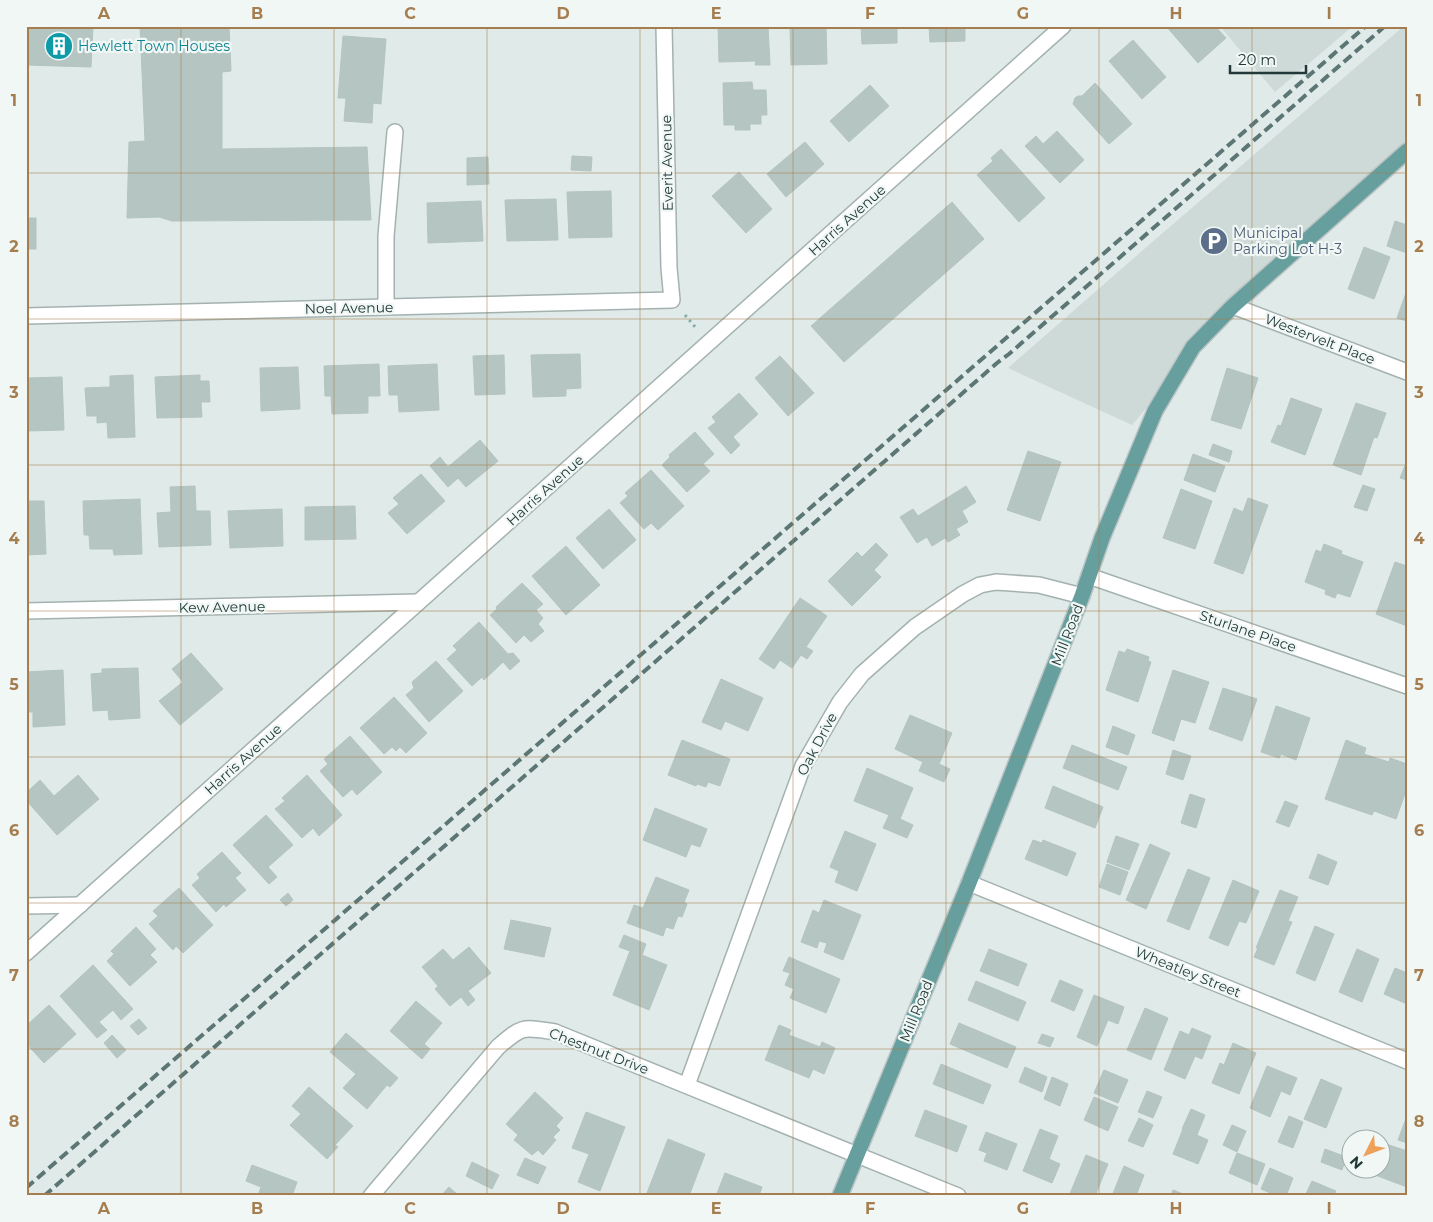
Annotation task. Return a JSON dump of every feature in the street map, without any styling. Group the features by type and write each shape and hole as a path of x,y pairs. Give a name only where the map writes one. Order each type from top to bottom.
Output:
{"main road":[{"name":"Mill Road","path":"840,1196 969,883 1082,596 1102,538 1155,411 1192,347 1233,306 1407,151"}],"street":[{"name":"Everit Avenue","path":"664,26 669,268 672,300"},
{"name":"Harris Avenue","path":"26,953 1064,26"},
{"path":"386,307 386,236 395,132"},
{"name":"Noel Avenue","path":"26,316 672,300"},
{"name":"Westervelt Place","path":"1233,306 1407,372"},
{"name":"Sturlane Place","path":"1089,576 1407,686"},
{"name":"Oak Drive","path":"687,1085 803,766 840,702 862,674 915,627 963,594 980,585 996,582 1039,585 1082,596"},
{"name":"Kew Avenue","path":"26,611 418,602"},
{"name":"Wheatley Street","path":"969,883 1407,1061"},
{"path":"26,906 80,905"},
{"name":"Chestnut Drive","path":"372,1196 498,1047 516,1031 530,1028 555,1032 958,1196"}],"path":[{"path":"672,300 709,343"}],"shaded area":[{"path":"1220,26 1353,26 1275,92"},
{"path":"1404,26 1407,26 1407,151 1233,306 1132,425 1008,368 1158,237"}],"building":[{"name":"Hewlett Town Houses","path":"26,26 93,26 91,67 26,65"},
{"path":"140,26 229,26 231,71 222,72 222,149 367,147 371,220 172,221 159,217 127,218 129,142 145,141"},
{"path":"718,26 768,26 770,65 755,65 756,61 719,62"},
{"path":"790,26 826,26 827,64 791,65"},
{"path":"861,26 897,26 897,43 862,44"},
{"path":"929,26 965,26 965,41 930,42"},
{"path":"1166,26 1215,26 1226,38 1198,63"},
{"path":"343,36 386,39 381,104 373,103 372,123 344,121 346,98 338,98"},
{"path":"1133,40 1166,77 1142,99 1109,61"},
{"path":"752,82 753,90 766,90 767,115 761,115 761,124 750,124 750,130 735,130 735,125 724,125 723,83"},
{"path":"1095,83 1132,124 1109,144 1073,104 1075,98 1082,96"},
{"path":"870,85 889,106 849,142 830,121"},
{"path":"1057,131 1084,160 1060,183 1025,146 1036,136 1043,144"},
{"path":"805,142 824,164 786,197 767,174"},
{"path":"1001,149 1045,198 1019,222 977,175 993,161 991,158"},
{"path":"572,156 592,157 591,171 571,170"},
{"path":"488,157 489,184 467,185 467,158"},
{"path":"739,172 772,209 746,233 712,196"},
{"path":"611,191 612,237 569,238 567,192"},
{"path":"556,199 558,240 507,241 505,200"},
{"path":"481,201 483,241 428,243 427,203"},
{"path":"952,202 984,239 844,362 811,326"},
{"path":"26,218 36,218 36,249 26,249"},
{"path":"1395,221 1407,225 1407,253 1387,246"},
{"path":"1364,247 1390,257 1374,299 1348,289"},
{"path":"1407,290 1407,321 1397,318"},
{"path":"580,354 581,388 566,389 566,396 533,397 531,355"},
{"path":"504,355 505,394 475,395 473,356"},
{"path":"780,356 814,393 788,416 755,378"},
{"path":"379,364 380,396 368,396 368,413 332,414 331,396 325,396 324,366"},
{"path":"437,364 439,410 399,412 398,395 389,395 388,366"},
{"path":"298,367 300,409 261,411 260,368"},
{"path":"1227,368 1258,378 1241,429 1211,420"},
{"path":"133,375 135,437 108,438 107,422 97,423 97,416 87,416 85,388 110,387 110,376"},
{"path":"200,375 200,381 209,381 210,402 201,402 202,417 157,418 155,377"},
{"path":"62,377 64,430 26,431 26,378"},
{"path":"739,393 758,414 733,437 740,445 731,454 708,428 716,422 712,417"},
{"path":"1291,398 1322,409 1305,455 1271,442 1278,425 1281,426"},
{"path":"1356,403 1386,413 1377,438 1374,437 1361,475 1333,465"},
{"path":"695,432 714,454 703,464 710,471 687,492 662,465 670,457 669,455"},
{"path":"480,440 498,461 466,487 458,478 448,487 430,466 440,457 448,467"},
{"path":"1213,444 1232,451 1229,462 1209,455"},
{"path":"1028,451 1061,462 1040,521 1007,510"},
{"path":"1193,454 1225,466 1215,492 1184,480"},
{"path":"1407,461 1407,480 1400,478"},
{"path":"651,470 684,506 658,530 651,523 644,529 620,503 628,496 625,493"},
{"path":"421,474 445,501 407,534 388,513 399,504 393,498"},
{"path":"1363,485 1375,489 1367,511 1354,507"},
{"path":"195,486 196,511 210,511 211,545 159,547 157,513 171,512 170,487"},
{"path":"966,486 976,502 962,511 968,522 956,529 960,535 948,542 945,538 932,546 927,537 917,543 900,517 913,509 918,516"},
{"path":"1181,489 1212,501 1195,549 1163,538"},
{"path":"1248,498 1268,505 1243,574 1214,563 1234,508 1243,512"},
{"path":"140,499 142,554 114,555 113,549 90,549 89,535 84,535 83,501"},
{"path":"26,501 44,501 46,554 26,555"},
{"path":"355,506 356,539 305,540 305,507"},
{"path":"282,509 283,546 230,548 228,511"},
{"path":"609,509 636,540 603,569 576,538"},
{"path":"876,543 888,555 874,570 881,577 852,606 828,581 857,552 862,557"},
{"path":"1324,544 1342,551 1341,554 1363,562 1350,597 1337,593 1335,598 1325,594 1326,590 1305,582 1316,550 1321,552"},
{"path":"566,546 600,585 566,615 532,576"},
{"path":"1395,562 1407,566 1407,626 1376,614"},
{"path":"522,583 543,604 536,610 543,618 538,624 544,631 531,642 524,635 516,643 490,615"},
{"path":"800,598 827,616 806,647 813,651 807,659 801,655 792,668 780,660 774,669 759,659"},
{"path":"479,622 508,654 513,653 520,661 510,670 503,662 484,680 482,677 472,686 447,659 457,650 453,646"},
{"path":"1127,649 1149,657 1148,661 1151,662 1138,702 1106,690 1119,651 1125,653"},
{"path":"191,653 223,689 180,725 159,701 183,682 172,669"},
{"path":"436,661 463,691 429,722 406,695 414,688 412,682"},
{"path":"138,668 140,718 109,720 108,710 93,711 91,674 102,673 102,669"},
{"path":"63,670 65,725 33,727 33,712 26,712 26,672"},
{"path":"1173,670 1209,682 1195,723 1181,719 1174,741 1152,733"},
{"path":"721,679 763,698 748,731 725,721 721,730 702,722"},
{"path":"1223,688 1257,699 1242,741 1209,729"},
{"path":"394,697 427,733 406,753 400,747 396,751 392,747 384,754 360,728"},
{"path":"1276,706 1310,718 1296,760 1281,754 1279,758 1261,752"},
{"path":"910,715 952,733 939,764 950,769 944,782 919,771 923,762 895,749"},
{"path":"1113,726 1135,735 1128,755 1106,747"},
{"path":"350,736 382,772 357,795 352,789 343,797 320,771 328,764 324,759"},
{"path":"682,740 730,759 720,786 708,782 706,787 697,784 696,786 668,775"},
{"path":"1346,740 1366,748 1364,754 1389,762 1390,758 1407,764 1407,788 1396,819 1374,811 1372,815 1325,799"},
{"path":"1072,745 1127,767 1118,790 1063,768"},
{"path":"1173,750 1191,756 1183,780 1166,774"},
{"path":"867,768 913,788 900,819 913,825 907,838 883,828 889,815 854,801"},
{"path":"78,775 99,799 57,835 26,800 26,793 40,780 54,796"},
{"path":"307,775 342,815 319,836 313,828 302,838 275,809 285,801 282,798"},
{"path":"1053,786 1103,807 1095,828 1045,808"},
{"path":"1190,794 1205,799 1196,828 1181,823"},
{"path":"1285,801 1298,806 1289,827 1276,822"},
{"path":"655,808 707,829 700,847 691,844 686,857 643,840"},
{"path":"266,815 293,845 268,867 277,877 269,884 233,845"},
{"path":"845,831 876,844 857,891 835,882 839,871 830,867"},
{"path":"1116,836 1139,844 1129,870 1107,862"},
{"path":"1033,840 1042,843 1043,840 1076,853 1067,876 1025,859"},
{"path":"1150,844 1170,853 1146,909 1126,900"},
{"path":"222,852 241,873 235,878 246,890 226,907 224,904 216,912 192,885 200,878 197,874"},
{"path":"1318,854 1337,862 1328,885 1309,878"},
{"path":"1107,864 1128,872 1120,895 1099,887"},
{"path":"1188,869 1210,878 1189,930 1167,921"},
{"path":"656,877 689,890 684,902 687,904 682,917 678,916 673,929 666,927 663,936 627,923 634,905 643,908"},
{"path":"1233,880 1259,891 1246,923 1239,921 1228,946 1209,938"},
{"path":"179,888 213,925 183,953 176,946 173,950 149,924 158,916 153,911"},
{"path":"1280,890 1298,897 1288,921 1292,922 1274,965 1254,957"},
{"path":"288,893 293,900 286,906 280,900"},
{"path":"824,900 861,915 843,960 824,952 827,943 819,941 817,948 801,942 813,910 819,913"},
{"path":"511,920 551,928 544,957 504,949"},
{"path":"1315,926 1334,934 1315,981 1296,973"},
{"path":"136,927 156,949 150,955 157,962 130,986 107,961 114,954 111,951"},
{"path":"624,935 646,944 642,955 667,965 649,1010 613,995 630,951 619,947"},
{"path":"469,947 491,973 468,991 475,1000 468,1006 461,997 450,1006 435,989 438,986 422,967 443,949 453,960"},
{"path":"989,949 1027,964 1018,986 980,971"},
{"path":"1357,949 1379,959 1362,1002 1339,992"},
{"path":"789,957 840,979 826,1013 790,998 794,989 785,985 790,973 783,971"},
{"path":"93,965 133,1009 121,1020 113,1010 99,1022 107,1030 97,1038 60,996"},
{"path":"1395,968 1407,973 1407,1004 1384,994"},
{"path":"1060,980 1083,990 1074,1011 1051,1001"},
{"path":"976,981 1026,1002 1018,1021 968,1000"},
{"path":"1094,995 1124,1007 1118,1024 1108,1020 1097,1046 1077,1037"},
{"path":"416,1001 442,1023 424,1044 430,1049 422,1059 390,1031"},
{"path":"49,1005 76,1034 44,1063 26,1043 26,1026"},
{"path":"1145,1008 1168,1018 1151,1060 1127,1050"},
{"path":"139,1019 147,1028 138,1035 130,1026"},
{"path":"959,1023 1016,1047 1007,1068 950,1044"},
{"path":"779,1025 791,1030 789,1035 820,1047 822,1042 835,1048 824,1074 813,1069 809,1078 765,1060"},
{"path":"1192,1028 1211,1036 1202,1059 1195,1056 1185,1079 1164,1070 1180,1031 1189,1035"},
{"path":"346,1033 398,1078 390,1087 387,1085 367,1109 343,1088 356,1074 330,1052"},
{"path":"1042,1034 1054,1038 1050,1047 1038,1043"},
{"path":"112,1035 126,1050 117,1058 104,1043"},
{"path":"1233,1043 1256,1053 1239,1094 1212,1083 1220,1063 1224,1065"},
{"path":"941,1064 991,1085 983,1104 933,1084"},
{"path":"1267,1066 1297,1078 1290,1095 1281,1091 1270,1117 1250,1108"},
{"path":"1025,1067 1047,1077 1042,1092 1019,1082"},
{"path":"1104,1070 1128,1080 1118,1103 1094,1093"},
{"path":"1052,1077 1068,1084 1060,1106 1044,1099"},
{"path":"1321,1079 1342,1088 1326,1128 1304,1119"},
{"path":"309,1087 353,1126 335,1145 338,1147 327,1159 290,1125 301,1114 292,1106"},
{"path":"1147,1091 1162,1097 1153,1118 1138,1112"},
{"path":"535,1092 563,1118 556,1126 560,1130 553,1137 556,1140 543,1155 538,1150 532,1155 514,1140 518,1135 506,1124"},
{"path":"1094,1097 1118,1107 1108,1131 1084,1120"},
{"path":"1191,1109 1205,1115 1197,1135 1182,1129"},
{"path":"925,1110 967,1126 957,1152 915,1136"},
{"path":"586,1112 625,1127 600,1191 578,1182 589,1154 572,1148"},
{"path":"1289,1116 1303,1122 1293,1148 1278,1142"},
{"path":"1407,1116 1407,1143 1398,1140"},
{"path":"1139,1118 1153,1125 1143,1147 1128,1141"},
{"path":"1232,1125 1246,1131 1237,1152 1223,1145"},
{"path":"1040,1129 1058,1136 1049,1159 1060,1164 1052,1183 1023,1171"},
{"path":"1183,1129 1208,1140 1198,1164 1173,1154"},
{"path":"986,1132 1017,1144 1007,1170 984,1161 987,1153 979,1150"},
{"path":"668,1139 705,1154 689,1196 654,1196 647,1193"},
{"path":"1390,1145 1407,1151 1407,1187 1388,1180 1390,1180"},
{"path":"1325,1149 1340,1155 1340,1169 1321,1162"},
{"path":"1237,1153 1265,1164 1257,1185 1229,1173"},
{"path":"1086,1155 1108,1164 1095,1196 1069,1196"},
{"path":"525,1158 546,1167 538,1184 517,1175"},
{"path":"472,1162 499,1175 492,1189 466,1176"},
{"path":"252,1165 297,1182 292,1196 258,1196 261,1187 246,1181"},
{"path":"1124,1166 1144,1175 1136,1196 1112,1196"},
{"path":"1270,1168 1293,1178 1286,1196 1277,1196 1261,1189"},
{"path":"725,1173 762,1187 759,1196 716,1196"},
{"path":"1312,1181 1336,1191 1333,1196 1305,1196"},
{"path":"449,1187 459,1196 441,1196"},
{"path":"1173,1190 1188,1196 1171,1196"}],"railway":[{"path":"26,1188 1366,26"},
{"path":"44,1196 1385,26"}],"place":[{"name":"Hewlett Town Houses","path":"59,46"},
{"name":"Municipal Parking Lot H-3","path":"1214,241"}]}
